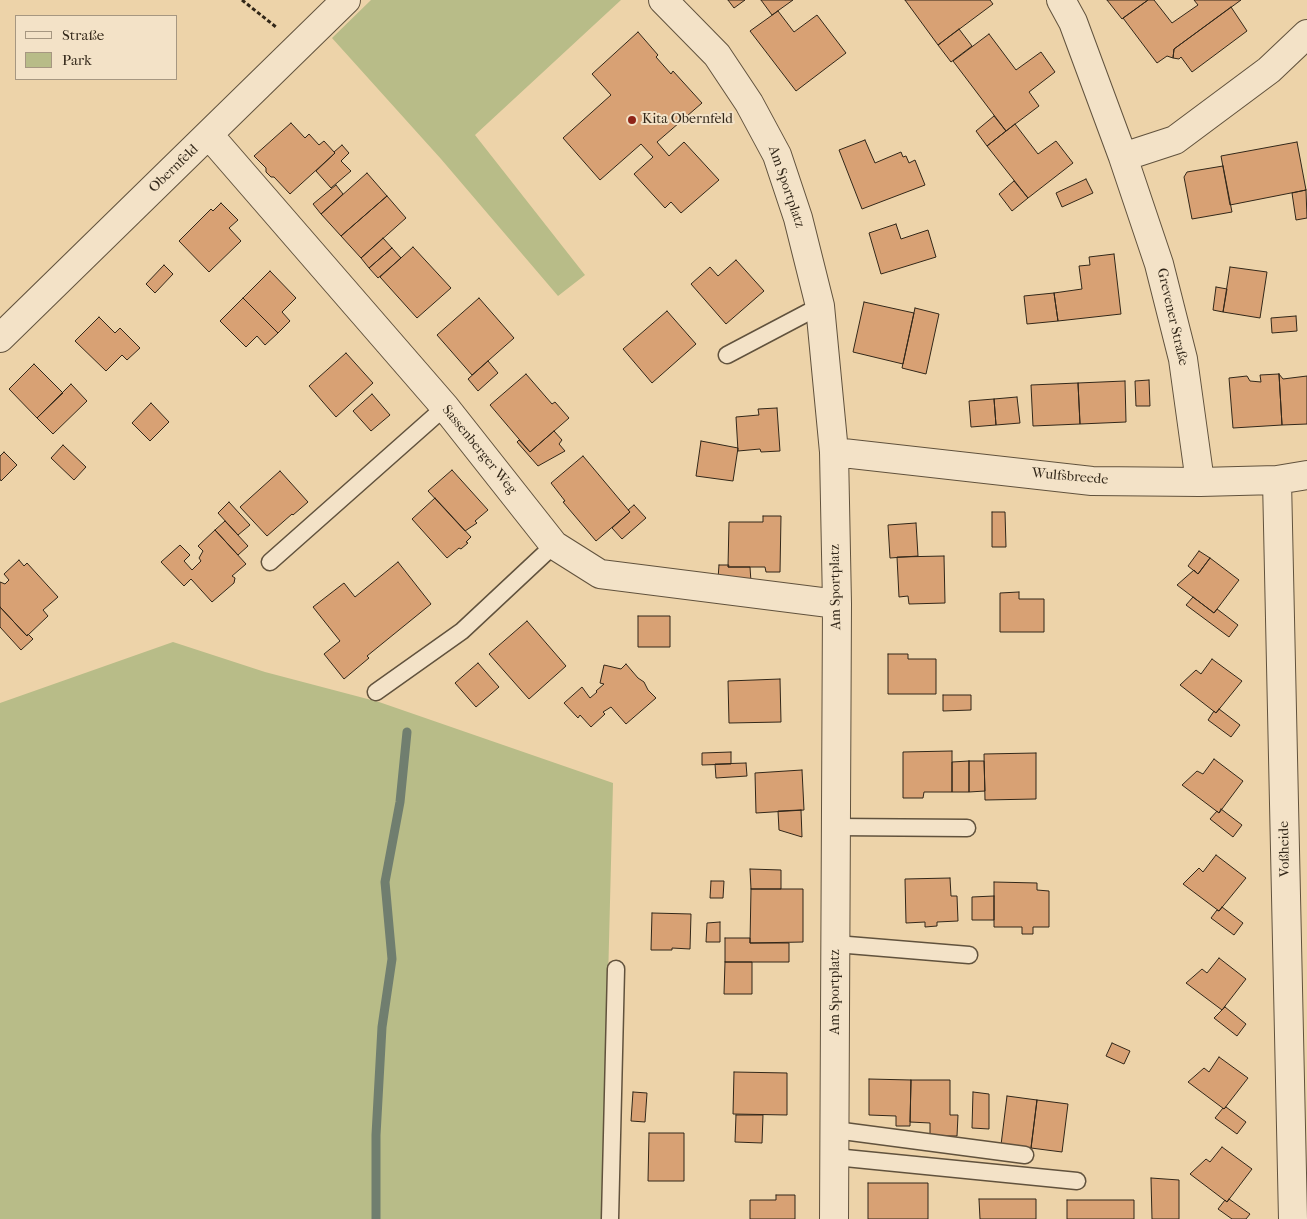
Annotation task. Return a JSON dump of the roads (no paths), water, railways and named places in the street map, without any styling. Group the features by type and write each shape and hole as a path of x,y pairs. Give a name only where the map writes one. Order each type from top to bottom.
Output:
{"street":[{"name":"Obernfeld","path":"0,338 346,0"},
{"name":"Am Sportplatz","path":"663,0 717,54 749,103 777,155 798,218 820,306 834,452 837,604 834,1219"},
{"name":"Grevener Straße","path":"1061,0 1073,22 1123,157 1159,264 1182,359 1200,482"},
{"path":"1123,157 1175,140 1268,70 1307,34"},
{"name":"Sassenberger Weg","path":"209,135 445,406 554,545 600,574 837,604"},
{"name":"Wulfsbreede","path":"834,452 1092,481 1200,482 1277,480 1307,476"},
{"name":"Voßheide","path":"1277,480 1292,1219"}],"lane":[{"path":"727,355 820,306"},
{"path":"270,562 445,406"},
{"path":"376,692 462,631 554,545"},
{"path":"836,827 967,828"},
{"path":"836,944 969,955"},
{"path":"610,1219 616,969"},
{"path":"835,1130 1025,1155"},
{"path":"835,1157 1077,1181"}],"waterway":[{"path":"376,1219 376,1135 382,1027 392,959 385,882 400,802 407,732"}],"place":[{"name":"Kita Obernfeld","path":"632,120"}]}
